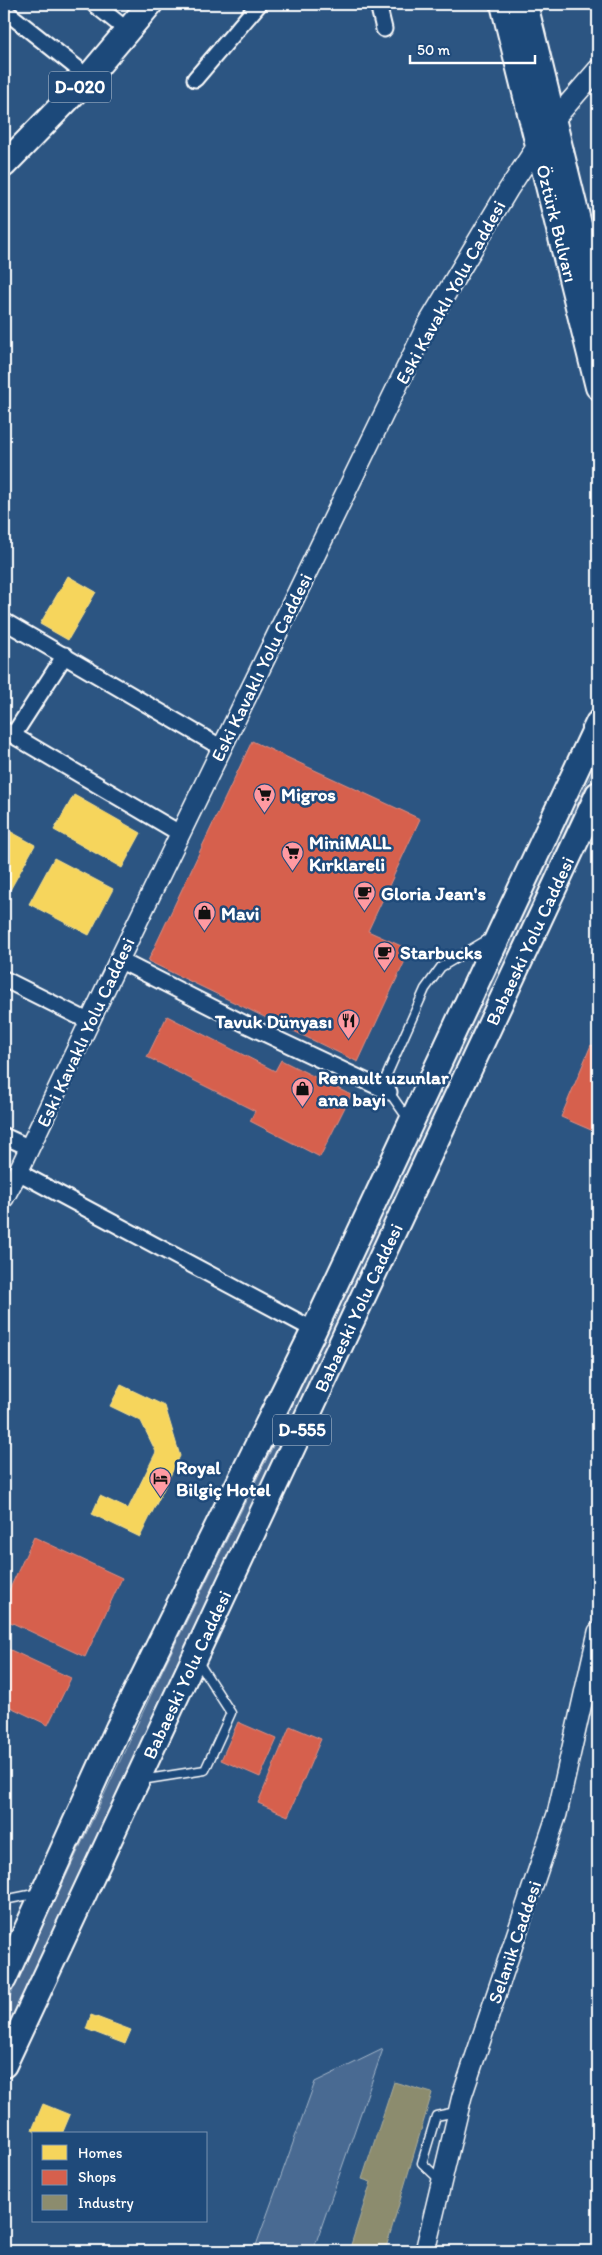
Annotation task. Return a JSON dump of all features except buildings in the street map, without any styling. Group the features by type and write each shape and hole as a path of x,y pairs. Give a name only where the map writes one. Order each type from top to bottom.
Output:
{"highway":[{"name":"D-020","path":"4,145 77,68 133,4"},
{"name":"D-020","path":"4,165 79,88 150,4"},
{"name":"Öztürk Bulvarı","path":"503,4 598,387"},
{"name":"Öztürk Bulvarı","path":"525,4 598,302"},
{"name":"Babaeski Yolu Caddesi","path":"4,1979 118,1728 314,1330 598,723"},
{"name":"Babaeski Yolu Caddesi","path":"4,2065 598,794"}],"street":[{"path":"94,4 118,23"},
{"path":"195,79 259,4"},
{"path":"378,4 384,29"},
{"path":"4,10 77,68"},
{"path":"554,120 598,69"},
{"name":"Öztürk Bulvarı","path":"538,146 554,120"},
{"name":"Eski Kavaklı Yolu Caddesi","path":"4,1198 30,1148 118,960 181,834 426,327 508,190 538,146"},
{"path":"4,621 222,748"},
{"path":"65,655 9,732 181,834"},
{"path":"118,960 249,1026 389,1092"},
{"path":"4,979 90,1022"},
{"path":"4,1136 30,1148"},
{"path":"18,1172 314,1330"},
{"name":"Selanik Caddesi","path":"425,2251 458,2111 557,1814 598,1632"}],"lane":[{"path":"412,1124 389,1092 386,1077 425,989 441,967 502,930"},
{"path":"137,1781 205,1770 231,1713 195,1658"},
{"path":"4,1900 43,1892"}],"shaded area":[{"path":"598,742 598,759 468,1046 4,2038 4,2009 164,1667 282,1428"},
{"path":"383,2049 313,2251 254,2251 315,2082"}],"place":[{"name":"Migros","path":"265,813"},
{"name":"MiniMALL Kırklareli","path":"293,872"},
{"name":"Gloria Jean's","path":"365,912"},
{"name":"Mavi","path":"205,932"},
{"name":"Starbucks","path":"384,971"},
{"name":"Tavuk Dünyası","path":"348,1040"},
{"name":"Renault uzunlar ana bayi","path":"302,1107"},
{"name":"Royal Bilgiç Hotel","path":"160,1497"}]}
